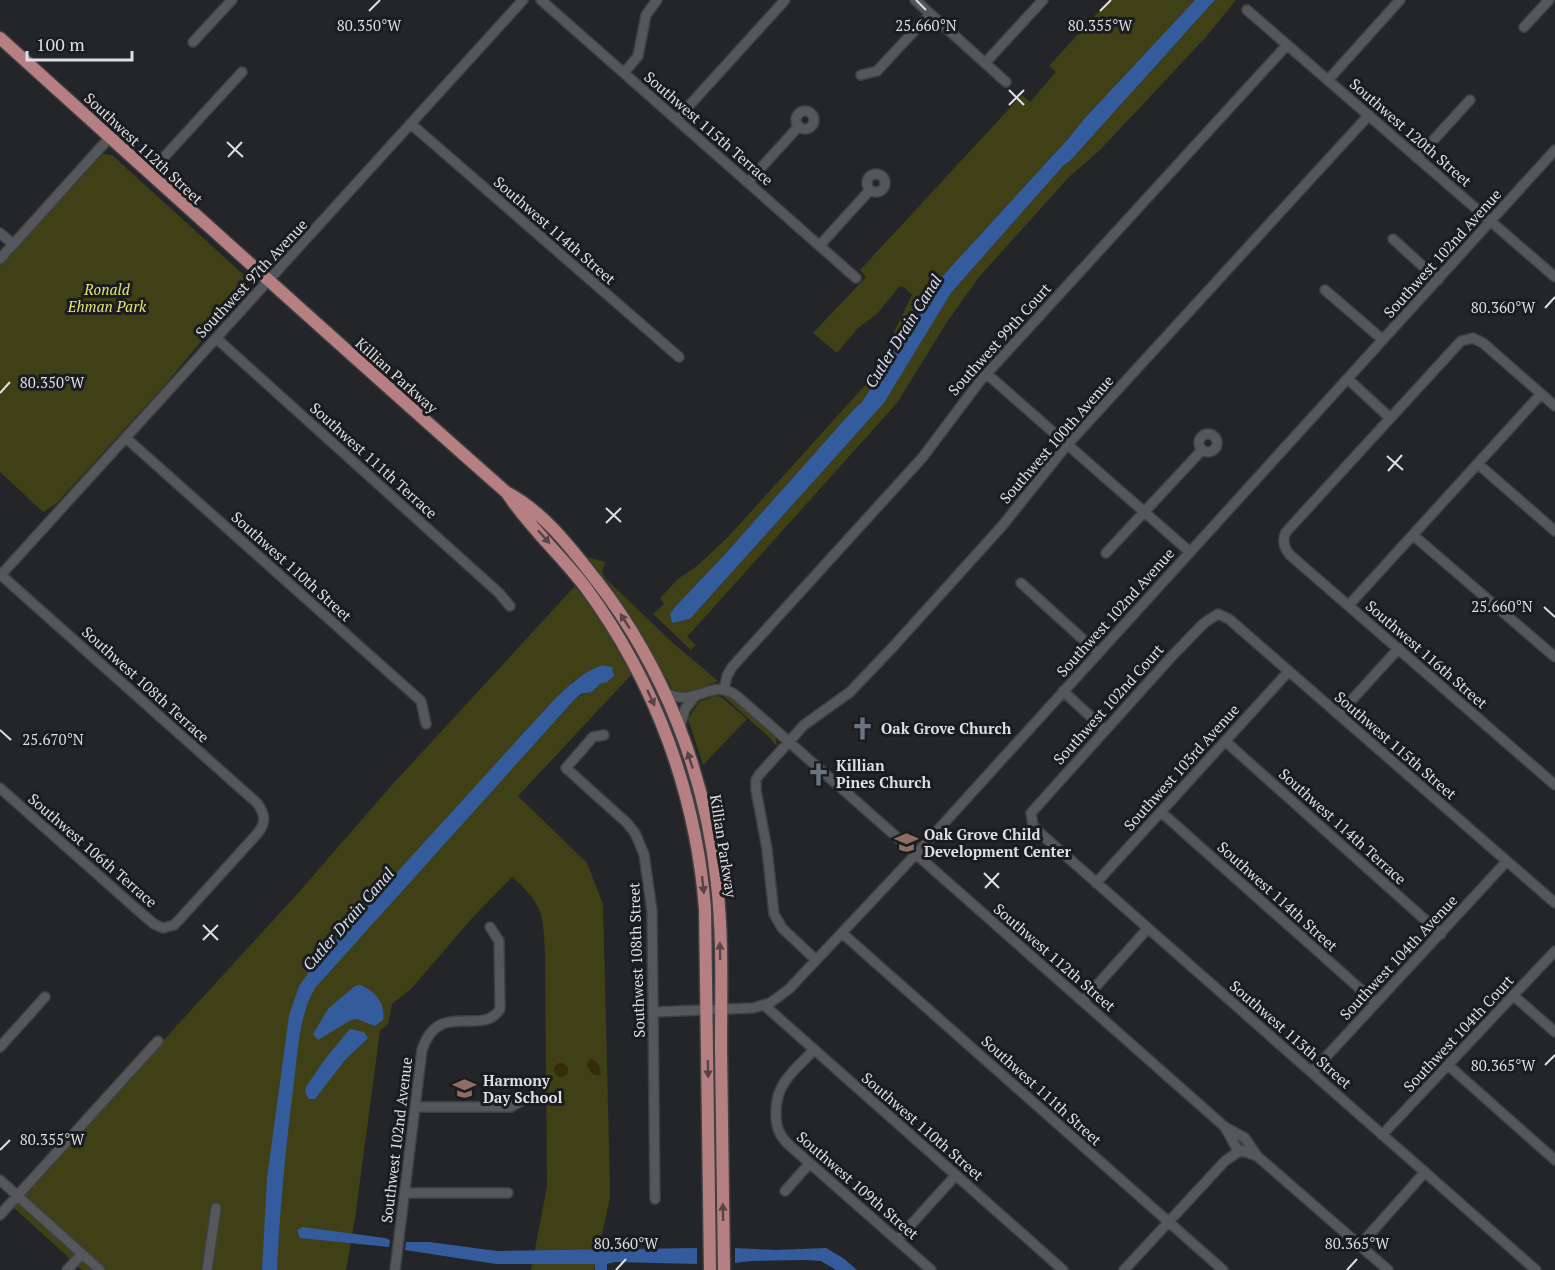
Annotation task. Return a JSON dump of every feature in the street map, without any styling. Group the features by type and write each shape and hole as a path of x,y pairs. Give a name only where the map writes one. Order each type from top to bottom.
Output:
{"main road":[{"name":"Southwest 112th Street","path":"0,38 267,280"},
{"name":"Killian Parkway","path":"267,280 506,492 524,501 559,536 586,567 628,626 663,691 699,786 713,852 720,916 724,1270"},
{"name":"Killian Parkway","path":"506,492 517,509 566,562 601,609 640,675 664,729 684,786 700,862 706,930 710,1270"}],"street":[{"path":"193,42 232,0"},
{"name":"Southwest 97th Avenue","path":"0,575 523,0"},
{"name":"Southwest 115th Terrace","path":"541,0 856,278"},
{"path":"624,73 638,56 644,21 657,0"},
{"path":"677,119 785,0"},
{"path":"915,0 1006,82"},
{"path":"985,63 1043,0"},
{"path":"1524,27 1549,0"},
{"path":"1328,80 1395,2"},
{"name":"Southwest 120th Street","path":"1247,10 1555,277"},
{"path":"861,75 877,71 930,14"},
{"name":"Southwest 99th Court","path":"724,690 732,667 922,458 970,392 1287,45"},
{"path":"142,167 165,156 242,72"},
{"path":"1417,158 1470,100"},
{"name":"Southwest 100th Avenue","path":"816,960 782,928 774,914 767,849 755,785 759,775 814,717 842,699 854,688 994,534 1067,445 1369,116"},
{"name":"Southwest 114th Street","path":"411,124 679,357"},
{"path":"748,182 799,126"},
{"path":"0,258 110,137"},
{"name":"Southwest 102nd Avenue","path":"654,1012 753,1008 764,1005 789,989 916,854 1555,151"},
{"path":"157,181 165,156"},
{"path":"820,245 870,190"},
{"path":"0,232 13,244"},
{"path":"1393,239 1438,280"},
{"path":"1325,290 1383,340"},
{"name":"Southwest 111th Terrace","path":"216,338 499,593 510,606"},
{"path":"1348,379 1390,418 1459,342 1470,338 1480,341 1555,406"},
{"path":"987,374 1190,552"},
{"path":"1349,605 1541,394"},
{"name":"Southwest 116th Street","path":"1390,418 1286,532 1284,542 1290,555 1555,785"},
{"name":"Southwest 110th Street","path":"126,438 420,701 426,724"},
{"path":"1107,553 1202,450"},
{"path":"1478,464 1555,531"},
{"path":"1413,535 1555,657"},
{"name":"Southwest 108th Terrace","path":"0,575 257,803 263,811 264,820 257,834 179,920 169,927"},
{"path":"1021,583 1098,653"},
{"name":"Southwest 115th Street","path":"1214,615 1226,617 1555,903"},
{"name":"Southwest 102nd Court","path":"1031,818 1033,810 1194,633 1214,615"},
{"path":"1339,714 1399,648"},
{"name":"Southwest 103rd Avenue","path":"1096,883 1289,671"},
{"path":"663,691 679,698 695,696 711,690 724,690"},
{"name":"Southwest 112th Street","path":"724,690 737,696 789,741 1225,1127 1240,1144"},
{"path":"1063,691 1106,730"},
{"path":"679,729 685,710 695,696"},
{"name":"Southwest 108th Street","path":"603,735 593,737 566,768 627,823 638,839 644,854 652,911 655,1199"},
{"name":"Southwest 114th Terrace","path":"1225,741 1441,934"},
{"name":"Southwest 106th Terrace","path":"0,788 153,924 163,928 169,927"},
{"name":"Southwest 114th Street","path":"1161,812 1376,1003"},
{"name":"Southwest 113th Street","path":"1031,818 1035,828 1096,883 1536,1270"},
{"name":"Southwest 104th Avenue","path":"1312,1072 1507,861"},
{"name":"Southwest 102nd Avenue","path":"395,1270 422,1050 431,1033 440,1025 451,1020 488,1020 500,1009 499,941 490,927"},
{"path":"1083,1001 1148,928"},
{"name":"Southwest 111th Street","path":"842,933 1223,1270"},
{"name":"Southwest 104th Court","path":"1383,1135 1555,951"},
{"path":"1514,996 1555,1032"},
{"path":"0,1047 45,997"},
{"name":"Southwest 110th Street","path":"764,1005 1063,1270"},
{"path":"0,1215 158,1041"},
{"name":"Southwest 109th Street","path":"814,1050 781,1085 776,1100 777,1128 781,1137 931,1270"},
{"path":"1448,1065 1555,1160"},
{"path":"415,1107 511,1107 526,1098"},
{"path":"1124,1270 1225,1161 1230,1159 1240,1144 1257,1156 1388,1270"},
{"path":"785,1191 810,1163"},
{"path":"1360,1245 1425,1172"},
{"path":"897,1240 956,1175"},
{"path":"0,1180 100,1270"},
{"path":"405,1193 508,1193"},
{"path":"207,1270 216,1208"},
{"path":"67,1270 82,1254"}],"green space":[{"path":"1109,0 1195,0 939,280 862,402 674,608 670,614 672,623 690,619 884,403 951,293 1063,166 1215,0 1236,0 1205,38 1100,150 1069,177 979,277 947,322 897,403 687,637 696,645 691,650 653,614 664,604 660,598 678,579 697,566 729,536 867,383 912,295 900,286 877,314 858,328 837,353 813,333 866,277 860,270 1022,95 1030,102 1056,72 1049,66"},
{"name":"Ronald Ehman Park","path":"103,154 112,155 244,275 243,290 165,385 56,504 43,512 0,472 0,266"},
{"path":"587,557 605,562 602,572 606,579 673,643 718,681 689,693 678,693 672,689 636,625 609,584"},
{"path":"575,586 599,618 632,674 518,796 587,863 603,904 610,1198 594,1270 531,1270 547,1186 545,953 542,918 536,903 512,877 474,916 411,989 392,1004 388,1024 380,1031 346,1270 82,1270 12,1206 299,892 391,786","holes":["602,665 608,666 614,676 596,686 593,691 574,700 501,780 572,682"]},
{"path":"721,694 739,703 775,735 777,745 774,744"},
{"path":"715,696 721,697 747,719 703,765 688,719 699,702"}],"sand":[{"path":"591,1059 599,1066 601,1073 598,1076 592,1074 587,1065"},
{"path":"561,1063 566,1065 568,1070 566,1075 561,1077 556,1075 554,1070 556,1065"}],"water":[{"path":"1195,0 1215,0 1063,166 951,293 884,403 690,619 672,623 670,614 674,608 862,402 939,280"},
{"path":"602,665 612,667 614,676 592,692 581,694 574,700 315,988 302,1022 298,1046 288,1129 277,1270 262,1270 267,1178 289,1016 299,986 319,958 551,703 581,676"},
{"path":"360,985 378,998 383,1008 383,1020 375,1026 357,1019 351,1020 318,1040 313,1034 328,1009 355,986"},
{"path":"350,1029 364,1032 368,1038 345,1060 315,1099 309,1099 305,1092 306,1087"},
{"path":"303,1227 385,1238 390,1240 389,1247 300,1238 297,1230"},
{"path":"406,1242 429,1242 497,1251 697,1248 697,1264 615,1262 607,1264 607,1270 595,1270 595,1264 496,1264 405,1250"},
{"path":"735,1248 775,1250 826,1248 857,1270 836,1270 821,1261 805,1260 735,1263"}],"place":[{"name":"Oak Grove Church","path":"863,728"},
{"name":"Killian Pines Church","path":"818,774"},
{"name":"Oak Grove Child Development Center","path":"906,843"},
{"name":"Harmony Day School","path":"465,1089"}],"water label":[{"name":"Cutler Drain Canal","path":"903,331"},
{"name":"Cutler Drain Canal","path":"348,919"}]}
